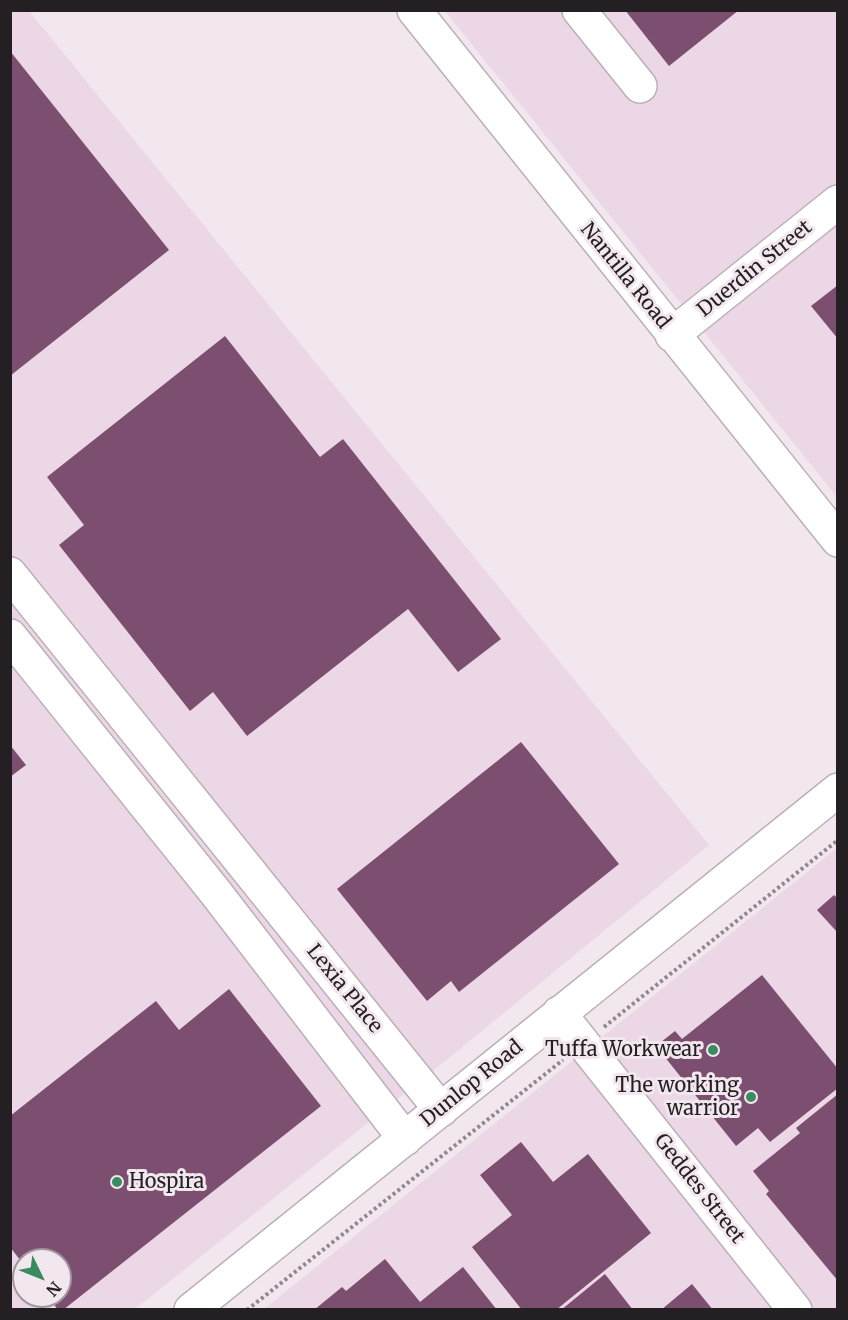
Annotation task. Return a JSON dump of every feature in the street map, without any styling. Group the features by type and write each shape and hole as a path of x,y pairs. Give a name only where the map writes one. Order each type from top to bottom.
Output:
{"street":[{"name":"Nantilla Road","path":"414,10 837,540"},
{"path":"579,10 640,86"},
{"name":"Duerdin Street","path":"672,335 837,202"},
{"name":"Lexia Place","path":"10,574 441,1110"},
{"path":"10,636 216,893 405,1139"},
{"path":"31,661 61,637"},
{"name":"Dunlop Road","path":"191,1310 837,790"},
{"path":"216,893 247,867"},
{"name":"Geddes Street","path":"559,1013 795,1310"}],"path":[{"path":"247,1310 584,1044 837,840"}],"shaded area":[{"path":"10,11 29,11 709,845 455,1053 135,1309 11,1309"},
{"path":"445,11 837,11 837,497"},
{"path":"837,848 837,1309 264,1309"}],"building":[{"path":"625,10 739,10 669,66"},
{"path":"10,51 169,250 10,376"},
{"path":"838,285 838,339 811,306"},
{"path":"225,336 320,457 343,439 501,639 458,672 408,609 247,736 213,692 190,711 59,545 84,525 47,477"},
{"path":"521,742 619,864 459,992 451,981 427,1001 337,889"},
{"path":"10,745 26,765 10,777"},
{"path":"834,895 838,899 838,933 817,910"},
{"path":"762,975 838,1069 838,1088 770,1142 758,1128 736,1146 656,1046 675,1031 682,1039"},
{"name":"Hospira","path":"229,989 321,1106 72,1303 72,1248 12,1250 10,1247 10,1116 156,1001 179,1030"},
{"path":"838,1094 838,1281 766,1194 769,1191 753,1171 800,1133 796,1128"},
{"path":"521,1142 553,1182 588,1154 651,1233 556,1310 522,1310 472,1247 512,1215 480,1175"},
{"path":"385,1259 420,1302 463,1267 497,1310 314,1310 342,1287 346,1291"},
{"path":"605,1274 633,1310 561,1310"},
{"path":"692,1284 713,1310 661,1310"}],"place":[{"name":"Tuffa Workwear","path":"713,1050"},
{"name":"The working warrior","path":"751,1097"},
{"name":"Hospira","path":"117,1182"}]}
